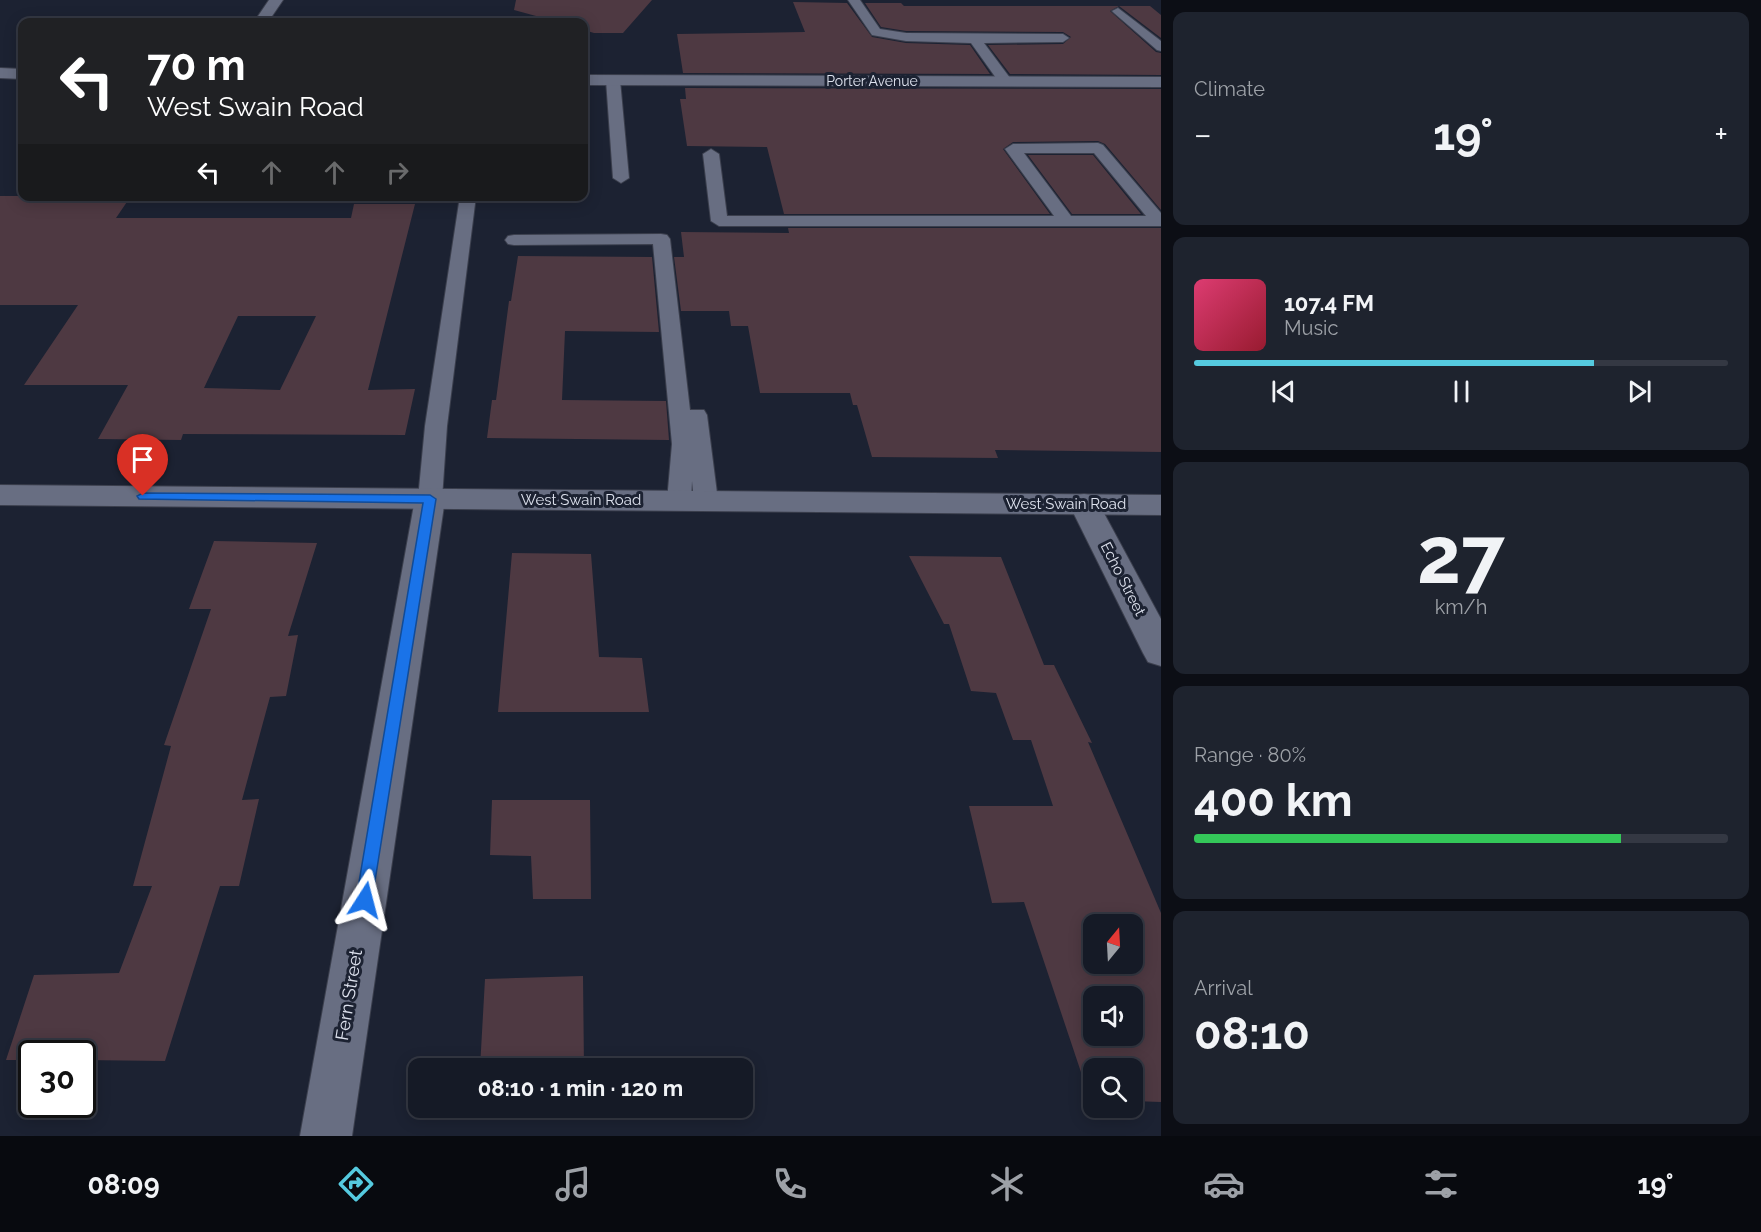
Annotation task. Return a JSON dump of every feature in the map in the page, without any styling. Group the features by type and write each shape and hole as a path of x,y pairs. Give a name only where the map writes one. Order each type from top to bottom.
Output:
{"street":[{"path":"264,18 276,0"},
{"path":"0,73 18,74"},
{"name":"Porter Avenue","path":"588,80 1161,82"},
{"name":"West Swain Road","path":"0,495 1161,505"},
{"name":"Fern Street","path":"326,1136 430,499"},
{"name":"Echo Street","path":"1084,504 1161,652"}],"lane":[{"path":"854,0 876,32 906,37 1063,38"},
{"path":"1118,11 1161,47"},
{"path":"975,39 1006,82"},
{"path":"614,80 621,178"},
{"path":"1066,221 1013,149 1098,148 1160,221"},
{"path":"711,154 719,221 1160,221"},
{"path":"430,499 436,426 467,201"},
{"path":"514,240 661,240 683,444 693,501"},
{"path":"682,291 693,501"}],"building":[{"path":"516,0 652,0 623,33 588,31 588,18 543,18 514,10"},
{"path":"793,2 847,3 872,37 906,43 970,45 990,74 683,73 677,34 805,32"},
{"path":"865,3 901,3 904,6 1119,6 1110,11 1156,52 1161,53 1161,75 1010,74 988,45 1063,44 1071,37 1063,32 906,31 881,27"},
{"path":"1119,6 1150,6 1161,15 1161,38"},
{"path":"685,88 1161,89 1161,210 1105,144 1098,141 1013,142 1003,149 1050,214 784,214 767,147 687,146 680,99 686,99"},
{"path":"1028,155 1093,155 1141,214 1072,214"},
{"path":"0,196 18,196 18,201 128,201 116,218 351,218 354,204 415,204 368,390 415,389 405,435 183,434 181,440 98,439 128,385 24,385 78,305 0,305","holes":["238,316 316,316 280,390 204,388"]},
{"path":"788,228 1161,228 1161,452 995,450 998,458 872,457 857,405 853,405 850,393 760,393 748,326 731,326 729,311 681,311 674,257 684,257 681,232 789,233"},
{"path":"518,256 652,257 659,332 565,331 562,400 666,401 669,440 487,438 492,400 496,400 509,301 511,301"},
{"path":"214,541 317,543 288,636 298,635 286,696 270,697 242,800 259,799 239,886 220,886 165,1061 96,1060 96,1040 18,1040 18,1060 6,1060 34,975 119,973 152,886 133,886 171,746 164,745 211,609 189,609"},
{"path":"512,553 591,554 599,657 642,658 649,712 498,712"},
{"path":"909,556 1001,557 1044,665 1054,665 1092,743 1088,742 1161,913 1161,1102 1143,1101 1143,1058 1083,1058 1083,1078 1024,902 992,903 969,806 1053,806 1031,740 1013,740 996,693 971,691 949,624 944,624"},
{"path":"492,800 590,800 591,899 533,899 531,856 490,855"},
{"path":"583,976 584,1058 481,1058 485,979"}],"route":[{"path":"143,496 430,499 365,900"}]}
